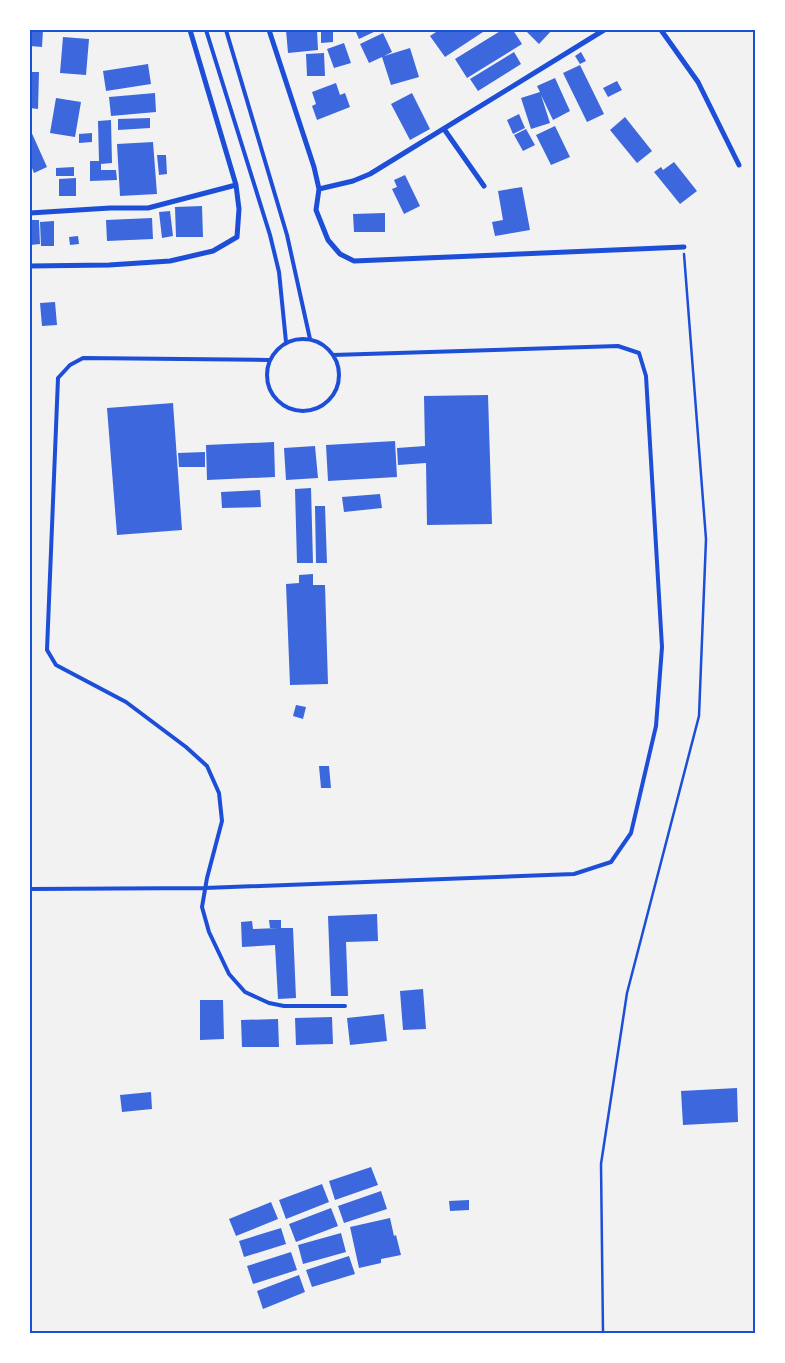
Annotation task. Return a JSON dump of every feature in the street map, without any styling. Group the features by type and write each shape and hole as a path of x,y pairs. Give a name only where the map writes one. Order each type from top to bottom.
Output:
{"street":[{"path":"30,266 110,265 170,261 213,250 236,238 239,210 236,185 190,30"},
{"path":"269,30 314,167 319,189 316,210 328,240 340,254 354,261 684,247"},
{"path":"319,189 352,181 370,174 597,32 604,30"},
{"path":"661,30 698,82 739,165"},
{"path":"444,129 484,186"},
{"path":"30,212 148,208 236,185"}],"lane":[{"path":"206,30 270,235 279,272 286,342"},
{"path":"226,30 287,235 310,339"},
{"path":"310,339 321,343 330,350 337,360 340,372 339,384 334,395 321,407 303,412 291,410 280,404 272,395 267,384 266,371 269,360 276,350 286,342 310,339"},
{"path":"30,889 205,888 574,874 611,862 632,832 656,726 662,647 646,376 639,353 618,346 333,356"},
{"path":"269,360 83,358 70,365 58,378 47,650 56,665 126,702 186,747 207,766 219,794 222,821 202,907 209,932 229,974 245,992 268,1003 284,1006 346,1006"}],"path":[{"path":"603,1333 601,1164 626,1002 699,716 706,539 684,247"}],"building":[{"path":"30,30 43,30 42,47 30,46"},
{"path":"286,30 317,30 318,50 288,53"},
{"path":"321,30 333,30 333,42 321,43"},
{"path":"355,30 378,30 359,39"},
{"path":"439,30 486,30 445,57 430,36"},
{"path":"502,30 513,30 522,44 467,78 455,59"},
{"path":"525,30 552,30 539,44"},
{"path":"383,33 392,52 384,56 410,48 419,77 391,85 382,57 369,63 360,44"},
{"path":"63,37 89,39 86,75 60,73"},
{"path":"344,43 351,63 334,68 327,49"},
{"path":"514,52 521,64 478,91 470,79"},
{"path":"581,52 586,61 580,64 575,56"},
{"path":"324,53 325,76 307,76 306,54"},
{"path":"148,64 151,84 106,91 103,71"},
{"path":"580,65 604,114 587,122 563,73"},
{"path":"30,72 39,72 38,109 30,108"},
{"path":"555,78 570,111 553,120 541,95 550,123 531,129 521,98 540,92 537,86"},
{"path":"617,81 622,90 608,97 603,88"},
{"path":"336,83 340,95 345,93 350,107 317,120 312,106 316,104 312,92"},
{"path":"155,93 156,112 111,116 109,97"},
{"path":"412,93 430,129 410,140 391,104"},
{"path":"56,98 81,102 75,137 50,133"},
{"path":"519,114 525,128 513,134 507,120"},
{"path":"625,117 652,151 637,163 610,130"},
{"path":"150,118 150,128 118,130 118,119"},
{"path":"111,120 112,163 101,164 101,170 116,170 117,180 90,181 90,161 99,161 98,121"},
{"path":"555,126 570,157 551,165 536,135"},
{"path":"30,129 47,167 34,173 30,163"},
{"path":"526,129 535,145 523,151 514,135"},
{"path":"92,133 92,142 79,143 79,134"},
{"path":"153,142 157,194 120,196 117,144"},
{"path":"157,155 166,155 167,174 159,175"},
{"path":"674,162 697,191 680,204 654,172 661,167 663,170"},
{"path":"74,167 74,176 56,176 56,168"},
{"path":"405,175 420,206 404,214 392,189 397,187 394,180"},
{"path":"76,178 76,196 59,196 59,179"},
{"path":"522,187 530,230 495,236 492,222 503,220 498,191"},
{"path":"202,206 203,237 176,237 175,207"},
{"path":"170,211 173,236 162,238 159,212"},
{"path":"385,213 385,232 354,232 353,214"},
{"path":"152,218 153,239 107,241 106,220"},
{"path":"30,220 39,220 40,244 30,245"},
{"path":"54,221 54,246 41,246 40,222"},
{"path":"78,236 79,244 70,245 69,237"},
{"path":"55,302 57,325 42,326 40,303"},
{"path":"488,395 492,524 427,525 426,463 398,465 397,448 425,446 424,396"},
{"path":"173,403 182,530 117,535 107,408"},
{"path":"395,441 397,477 328,481 326,445"},
{"path":"274,442 275,477 207,480 206,445"},
{"path":"315,446 318,478 286,480 284,448"},
{"path":"205,452 205,467 179,467 178,453"},
{"path":"311,488 313,563 297,563 295,489"},
{"path":"260,490 261,507 222,508 221,492"},
{"path":"380,494 382,508 344,512 342,497"},
{"path":"315,506 325,506 327,563 316,563"},
{"path":"313,574 313,585 325,585 328,684 290,685 286,584 299,583 299,575"},
{"path":"296,705 306,707 303,719 293,716"},
{"path":"319,766 329,766 331,788 321,788"},
{"path":"377,914 378,941 346,942 348,996 331,996 328,916"},
{"path":"269,920 281,920 281,928 293,928 296,998 278,999 275,945 242,947 241,922 252,921 253,929 278,928 270,928"},
{"path":"423,989 426,1029 403,1030 400,991"},
{"path":"200,1000 223,1000 224,1039 200,1040"},
{"path":"384,1014 387,1041 350,1045 347,1018"},
{"path":"332,1017 333,1044 296,1045 295,1018"},
{"path":"278,1019 279,1047 242,1047 241,1020"},
{"path":"737,1088 738,1122 683,1125 681,1091"},
{"path":"151,1092 152,1109 122,1112 120,1095"},
{"path":"371,1167 378,1185 335,1200 329,1181"},
{"path":"322,1184 329,1202 286,1219 279,1200"},
{"path":"381,1191 387,1209 344,1223 338,1206"},
{"path":"469,1200 469,1210 450,1211 449,1201"},
{"path":"271,1202 278,1219 236,1236 229,1219"},
{"path":"331,1208 338,1226 296,1242 289,1224"},
{"path":"390,1218 401,1255 381,1259 381,1263 359,1268 350,1227"},
{"path":"281,1228 286,1244 244,1257 239,1241"},
{"path":"341,1233 346,1252 303,1264 298,1245"},
{"path":"291,1252 297,1270 253,1284 247,1266"},
{"path":"349,1256 355,1274 312,1287 306,1270"},
{"path":"299,1275 305,1292 263,1309 257,1291"}]}
